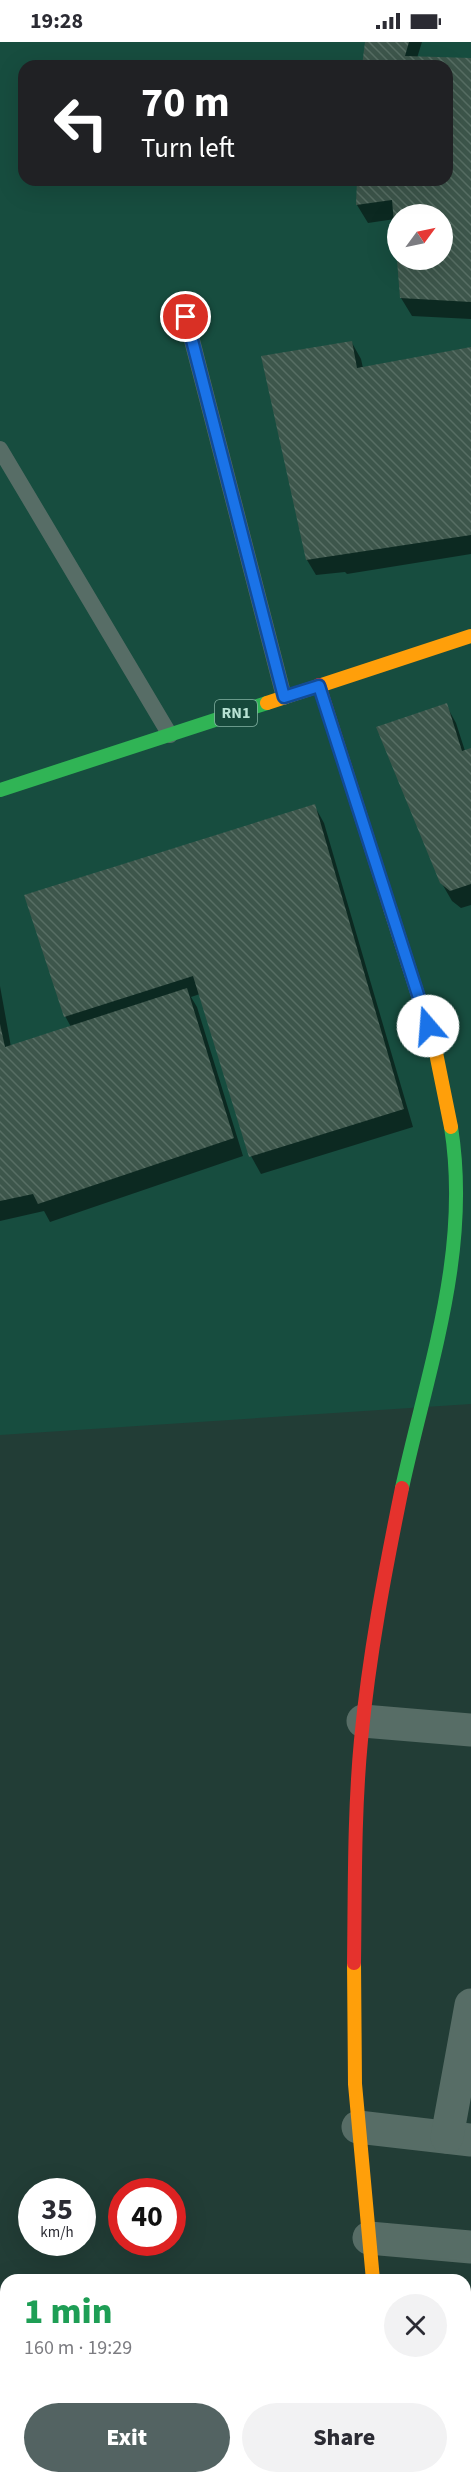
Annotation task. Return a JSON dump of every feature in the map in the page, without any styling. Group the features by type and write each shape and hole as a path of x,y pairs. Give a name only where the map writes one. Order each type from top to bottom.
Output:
{"street":[{"name":"RN1","path":"0,790 471,636"},
{"path":"319,686 435,1048 449,1110 457,1167 457,1222 452,1271 396,1521 363,1721 356,1831 354,2055 358,2127 372,2274"},
{"path":"363,1721 471,1730"},
{"path":"358,2127 459,2138 471,2005"},
{"path":"369,2238 471,2247"}],"lane":[{"path":"186,317 284,697"},
{"path":"0,449 170,735"}],"shaded area":[{"path":"0,42 471,42 471,1404 0,1435"}],"building":[{"path":"365,42 409,42 405,56 471,58 471,302 400,298 398,270 453,270 453,204 392,204 392,200 356,205 357,186 453,186 453,60 363,60"},
{"path":"352,341 357,368 471,347 471,535 306,560 261,356"},
{"path":"447,703 462,751 471,748 471,884 450,891 440,883 376,727"},
{"path":"315,804 404,1109 249,1157 193,976 64,1017 24,895"},
{"path":"187,988 234,1138 38,1204 33,1194 0,1201 0,1024 5,1047"}],"traffic: fast":[{"path":"0,790 267,703"},
{"path":"402,1488 444,1309 451,1265 456,1173 451,1127"}],"traffic: slow":[{"path":"267,703 471,636"},
{"path":"390,908 435,1048 451,1127"},
{"path":"354,1963 355,2084 372,2274"}],"traffic: jam":[{"path":"319,685 390,908"},
{"path":"354,1963 356,1824 361,1740 378,1613 402,1488"}],"route":[{"path":"186,317 284,697 319,686 428,1026"}]}
